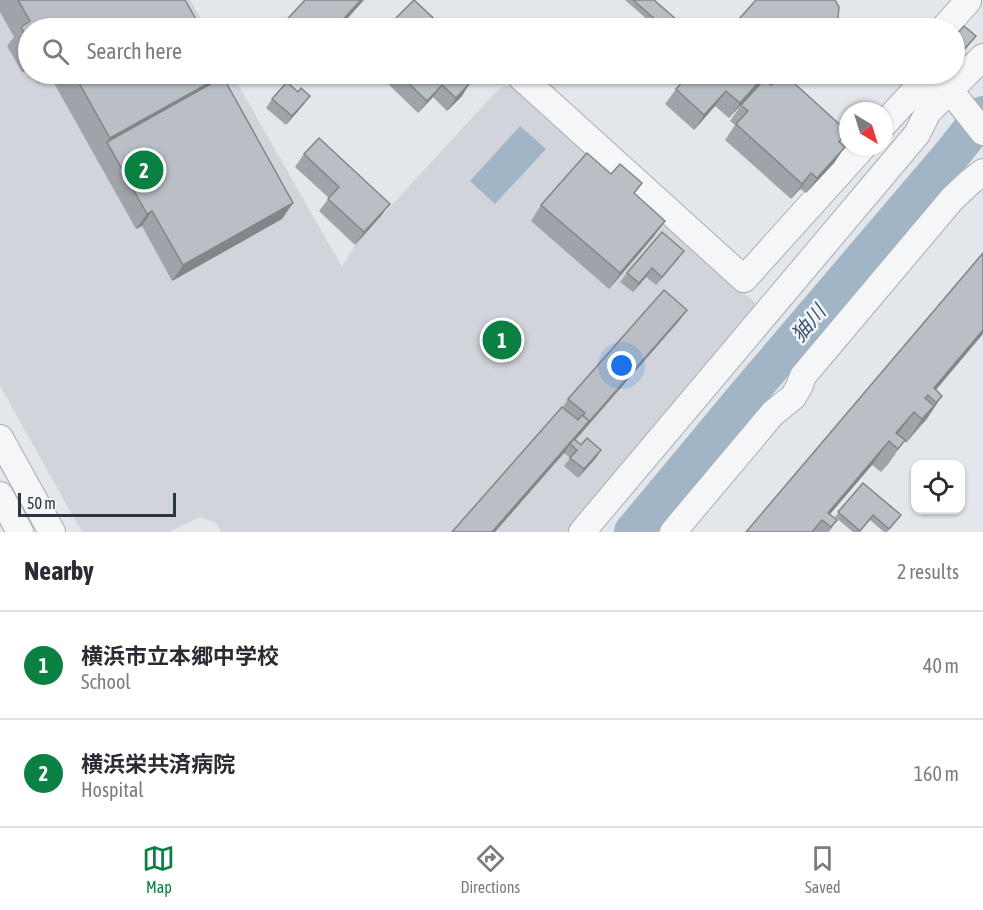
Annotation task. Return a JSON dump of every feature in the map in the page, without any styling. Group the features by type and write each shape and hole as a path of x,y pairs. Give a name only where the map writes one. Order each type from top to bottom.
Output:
{"street":[{"path":"953,18 968,0 983,14"},
{"path":"965,68 983,57"},
{"path":"529,84 744,279 843,156"},
{"path":"893,118 940,84"},
{"path":"940,84 983,132"},
{"path":"582,532 917,134 940,84"},
{"path":"673,532 773,413 794,397 803,376 951,199 983,172"},
{"path":"0,438 52,532"},
{"path":"0,495 20,532"}],"shaded area":[{"path":"0,0 190,0 201,18 18,18 18,84 238,84 342,267 355,245 494,94 500,88 513,86 520,88 762,309 574,532 222,532 216,523 200,517 169,532 82,532 0,386"}],"water":[{"path":"520,126 546,149 495,204 470,181"}],"building":[{"path":"18,0 185,0 195,18 28,18"},
{"path":"305,0 361,0 344,18 288,18"},
{"path":"414,0 433,18 396,18"},
{"path":"633,0 654,0 675,18 654,18"},
{"path":"756,0 835,0 839,7 838,18 740,18"},
{"path":"965,27 976,36 965,48"},
{"path":"80,84 207,84 110,138"},
{"path":"211,84 227,84 293,203 183,265 152,211 147,214 107,142"},
{"path":"285,84 289,84 298,92 301,88 310,96 292,116 272,99"},
{"path":"409,84 469,84 456,98 442,85 427,101"},
{"path":"681,84 757,84 740,103 726,91 704,115 676,89"},
{"path":"760,84 795,84 839,124 839,154 817,178 811,173 802,184 736,124 748,111 741,105"},
{"path":"319,138 390,204 364,232 328,199 339,187 304,154"},
{"path":"587,153 611,174 620,164 642,183 634,193 665,221 620,273 541,205"},
{"path":"662,232 684,251 662,277 652,268 639,283 627,273"},
{"path":"983,253 983,330 934,388 942,396 936,403 928,395 925,398 934,406 922,419 914,412 896,433 905,440 898,449 889,441 828,513 837,520 831,527 822,520 812,532 746,532"},
{"path":"664,290 687,310 587,424 589,421 583,416 585,413 568,399"},
{"path":"562,407 578,420 582,415 589,421 492,532 452,532"},
{"path":"587,438 601,450 584,469 570,458 577,450 570,444 574,439 581,445"},
{"path":"863,483 901,515 889,529 873,515 860,531 838,512"}],"waterway":[{"name":"㹨川","path":"633,532 983,115"}],"place":[{"name":"横浜栄共済病院","path":"144,170"},
{"name":"横浜市立本郷中学校","path":"502,340"}]}
